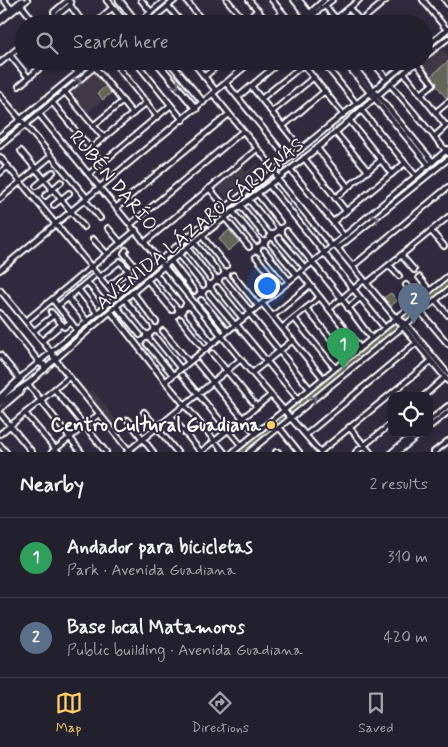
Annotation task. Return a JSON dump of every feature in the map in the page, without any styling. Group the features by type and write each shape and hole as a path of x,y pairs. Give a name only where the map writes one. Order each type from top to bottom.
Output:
{"main road":[{"path":"108,0 120,15"},
{"path":"118,0 130,15"},
{"path":"164,70 196,109"},
{"path":"176,70 203,102"},
{"path":"51,352 55,359"},
{"path":"40,363 44,365 45,369"},
{"path":"2,398 20,379"},
{"path":"2,398 28,384"}],"street":[{"path":"4,0 11,9"},
{"path":"0,20 11,9 27,0"},
{"path":"55,15 54,12 68,0 77,15"},
{"path":"141,0 151,12"},
{"path":"148,15 165,0"},
{"path":"157,15 175,0"},
{"path":"186,0 198,15"},
{"path":"227,0 237,15"},
{"path":"249,0 262,15"},
{"path":"272,0 282,13 280,15"},
{"path":"294,0 307,15"},
{"path":"299,0 307,15"},
{"path":"309,15 323,0"},
{"path":"310,15 332,0"},
{"path":"341,15 359,0"},
{"path":"370,15 386,0"},
{"path":"423,0 448,29 433,41"},
{"path":"445,0 448,4"},
{"path":"0,20 22,2"},
{"path":"22,2 30,15"},
{"path":"58,15 70,5"},
{"path":"168,6 176,15"},
{"path":"325,6 334,15"},
{"path":"105,15 114,7"},
{"path":"350,8 356,15"},
{"path":"252,15 258,10"},
{"path":"433,49 448,38"},
{"path":"0,63 15,50"},
{"path":"10,54 15,60"},
{"path":"23,70 28,77"},
{"path":"19,86 37,70"},
{"path":"0,136 82,70"},
{"path":"0,146 92,70"},
{"path":"97,70 133,114"},
{"path":"120,70 157,116"},
{"path":"142,70 183,120"},
{"path":"199,70 230,114 275,170 277,179 404,325 447,378"},
{"path":"204,76 212,70"},
{"path":"0,270 241,70"},
{"path":"238,97 270,70"},
{"path":"261,99 294,70"},
{"path":"308,70 343,114"},
{"path":"329,70 356,104"},
{"path":"352,70 371,91"},
{"path":"356,70 431,163"},
{"path":"380,70 387,79"},
{"name":"AVENIDA LÁZARO CÁRDENAS","path":"20,379 160,260 398,70"},
{"name":"AVENIDA LÁZARO CÁRDENAS","path":"0,411 55,359 155,274 224,218 336,133 362,111 375,96 408,70"},
{"path":"421,94 433,84 423,70"},
{"path":"404,73 447,125 434,137"},
{"path":"272,112 314,77"},
{"path":"226,83 288,159"},
{"path":"166,381 447,151 390,84"},
{"path":"251,86 301,149"},
{"path":"62,87 104,138"},
{"path":"283,126 325,91"},
{"path":"0,94 100,218"},
{"path":"93,126 123,101"},
{"path":"52,102 102,163"},
{"path":"90,149 147,102"},
{"path":"436,112 448,102"},
{"path":"89,174 171,105"},
{"path":"362,111 416,176"},
{"name":"RUBÉN DARÍO","path":"39,114 136,230 270,396 320,452"},
{"path":"117,207 230,114"},
{"path":"350,121 392,174"},
{"path":"131,224 243,131"},
{"path":"336,133 368,171"},
{"path":"317,148 348,187"},
{"path":"145,242 257,149"},
{"path":"21,152 84,227"},
{"path":"0,199 51,156"},
{"path":"0,157 116,297"},
{"path":"304,158 346,212"},
{"path":"338,248 448,159"},
{"path":"335,198 381,160"},
{"path":"333,222 405,163"},
{"path":"0,173 8,166"},
{"path":"290,169 344,236"},
{"path":"36,186 53,172"},
{"path":"45,196 61,182"},
{"path":"269,185 384,327"},
{"path":"353,266 448,187"},
{"path":"210,188 225,207"},
{"path":"54,205 69,192"},
{"path":"258,194 280,222"},
{"path":"249,200 272,228"},
{"path":"241,206 264,234"},
{"path":"233,212 257,241"},
{"path":"330,309 389,265 448,217"},
{"path":"224,218 249,247"},
{"path":"108,228 121,243"},
{"path":"26,321 136,230"},
{"path":"287,231 371,338"},
{"path":"431,231 444,246"},
{"path":"202,236 226,266"},
{"path":"280,238 305,268"},
{"path":"94,239 107,254"},
{"path":"194,242 218,272"},
{"path":"271,244 320,297 360,348"},
{"path":"187,248 210,278"},
{"path":"126,250 124,254 142,275"},
{"path":"264,250 289,281"},
{"path":"179,255 203,285"},
{"path":"401,255 414,270"},
{"path":"256,257 281,287"},
{"path":"100,277 120,261 130,272 108,287"},
{"path":"171,261 194,291"},
{"path":"389,265 399,276"},
{"path":"155,274 180,303"},
{"path":"233,275 258,306"},
{"path":"58,306 93,276"},
{"path":"232,452 448,276"},
{"path":"419,278 430,291"},
{"path":"148,281 172,310"},
{"path":"225,281 310,389"},
{"path":"87,282 106,305"},
{"path":"406,285 418,300"},
{"path":"273,316 310,286"},
{"path":"217,287 243,318"},
{"path":"78,289 96,313"},
{"path":"0,290 51,352"},
{"path":"248,452 448,290"},
{"path":"133,294 156,322"},
{"path":"209,294 298,399"},
{"path":"283,327 320,297"},
{"path":"68,298 87,321"},
{"path":"348,308 360,298"},
{"path":"53,300 77,330"},
{"path":"125,300 148,328"},
{"path":"201,300 227,331"},
{"path":"435,300 448,315"},
{"path":"262,303 323,378"},
{"path":"117,307 140,335"},
{"path":"306,308 347,358"},
{"path":"111,312 184,405 224,452"},
{"path":"421,312 448,344"},
{"path":"0,313 40,363"},
{"path":"34,331 52,313 65,327 71,322"},
{"path":"188,313 212,343"},
{"path":"294,318 335,368"},
{"path":"180,320 204,349"},
{"path":"42,341 62,324"},
{"path":"404,325 416,343 447,378"},
{"path":"163,331 189,362"},
{"path":"155,337 181,368"},
{"path":"252,374 293,340"},
{"path":"306,435 416,343"},
{"path":"147,344 173,375"},
{"path":"212,353 257,407"},
{"path":"0,355 20,379"},
{"path":"55,359 129,451 241,359"},
{"path":"320,452 431,361"},
{"path":"197,363 255,434"},
{"path":"182,374 241,445"},
{"path":"0,434 69,377"},
{"path":"429,392 447,378"},
{"path":"28,384 82,452"},
{"path":"55,390 106,452"},
{"path":"170,416 201,452 270,396"},
{"path":"433,418 448,406"},
{"path":"0,411 32,452"},
{"path":"25,412 55,451 99,414"},
{"path":"144,412 177,452"},
{"path":"433,424 448,412"},
{"path":"128,420 153,452"},
{"path":"356,452 388,426"},
{"path":"279,427 299,452"},
{"path":"349,427 370,452"},
{"path":"392,452 410,437"},
{"path":"398,452 416,437"},
{"path":"434,452 448,441"},
{"path":"0,445 6,452"}],"shaded area":[{"path":"442,46 448,55 448,61 429,76 424,70 433,70 433,53"},
{"path":"95,71 112,92 86,114 69,92"},
{"path":"257,163 263,170 228,200 216,186 241,165 246,172"},
{"path":"92,389 117,421 112,426 88,395"}],"green space":[{"path":"448,61 448,98 447,99 430,77"},
{"path":"107,85 112,92 103,100 98,93"},
{"path":"229,230 239,242 228,251 219,239"},
{"path":"159,264 160,268 57,354 55,350"},
{"path":"448,279 448,287 407,321 402,316"},
{"path":"391,293 397,301 390,307 382,299"},
{"path":"395,322 399,328 291,416 286,410"},
{"path":"283,412 287,418 247,452 235,452"}],"place":[{"name":"Base local Matamoros","path":"414,324"},
{"name":"Andador para bicicletas","path":"343,369"},
{"name":"Centro Cultural Guadiana","path":"271,425"}]}
